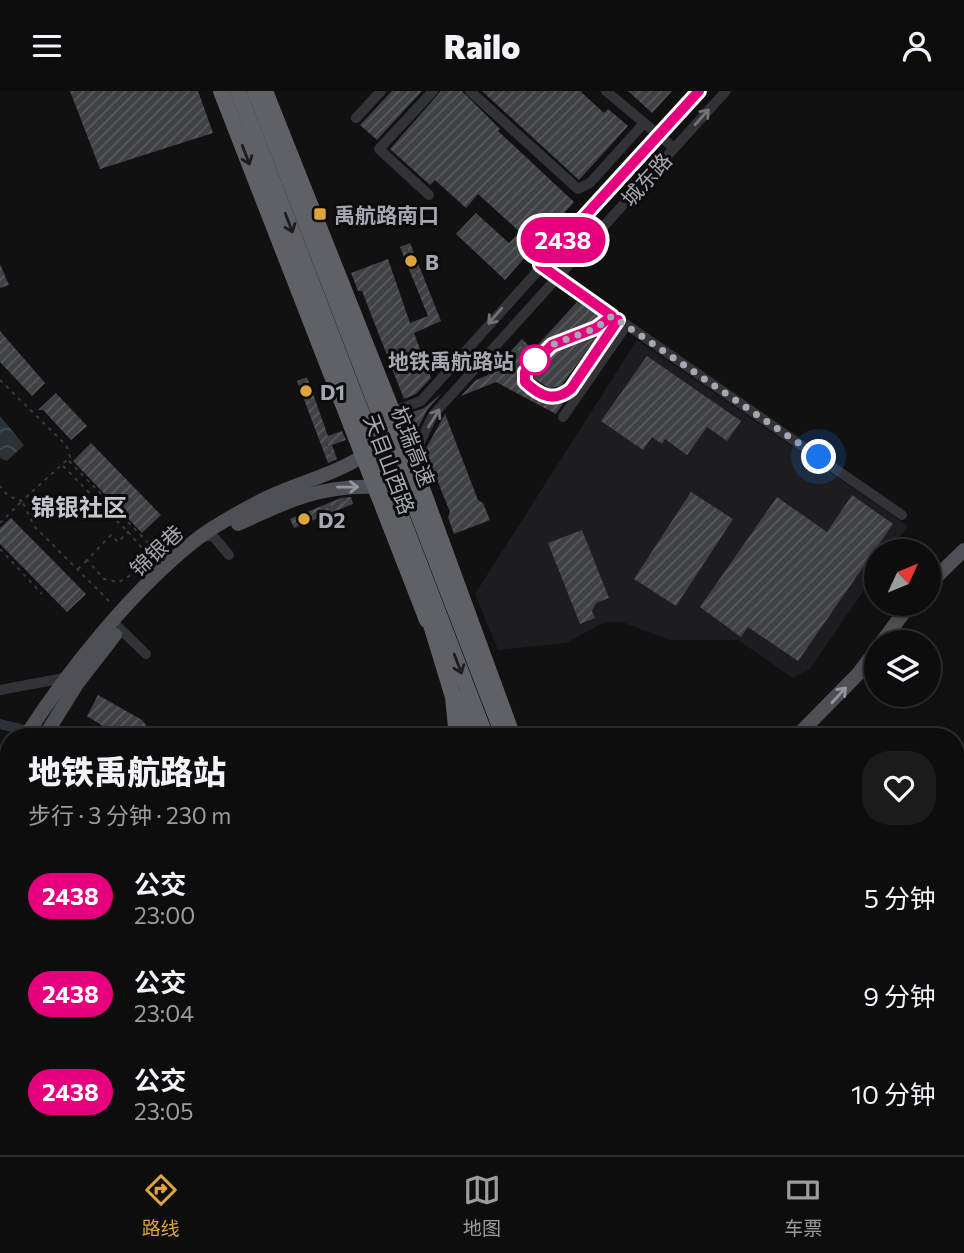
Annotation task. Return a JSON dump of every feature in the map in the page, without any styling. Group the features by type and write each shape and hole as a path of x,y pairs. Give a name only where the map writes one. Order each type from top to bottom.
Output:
{"highway":[{"name":"天目山西路","path":"221,91 364,455 383,487 468,728"},
{"name":"杭瑞高速","path":"238,91 383,487 482,728"},
{"name":"杭瑞高速","path":"255,91 501,728"},
{"name":"天目山西路","path":"265,91 412,461 511,728"},
{"path":"383,487 453,697 456,728"},
{"path":"480,674 509,728"}],"main road":[{"name":"锦银巷","path":"31,728 42,711 72,680 168,564 264,499 345,468 364,455"},
{"name":"锦银巷","path":"118,622 206,537 308,493 342,486 383,487"},
{"path":"942,571 964,550"},
{"path":"805,728 864,666"},
{"name":"锦银巷","path":"50,728 72,680"}],"street":[{"path":"356,118 381,91"},
{"path":"429,195 379,149 433,91"},
{"path":"470,91 578,189 590,183 645,123"},
{"path":"606,91 674,148"},
{"name":"城东路","path":"391,411 421,401 540,265 699,91"},
{"name":"城东路","path":"383,487 412,461 433,415 726,91"},
{"path":"540,265 902,515"},
{"path":"619,321 571,389 562,397 550,397 536,392 525,382 525,372 552,345 619,321"},
{"path":"563,417 619,321"},
{"path":"364,455 391,411"},
{"path":"206,537 229,555"},
{"path":"118,622 146,654"},
{"path":"0,689 72,680"}],"path":[{"path":"406,249 420,283"},
{"path":"504,365 524,344"},
{"path":"0,380 66,446 70,457 0,523"},
{"path":"303,382 313,407"},
{"path":"68,460 168,564"},
{"path":"63,465 149,556 136,572 119,582 104,579 87,560"},
{"path":"0,486 8,496 22,501 34,526 78,569 118,622"},
{"path":"297,523 322,512"},
{"path":"78,569 111,535 118,542 128,532"},
{"path":"0,549 42,594"}],"shaded area":[{"path":"637,340 908,526 899,539 864,539 864,590 810,669 793,678 738,640 670,640 622,622 605,622 566,643 498,650 475,594"}],"water":[{"path":"0,416 24,445 7,461 0,458"}],"building":[{"path":"70,91 198,91 213,133 100,169"},
{"path":"392,91 422,91 377,140 360,125"},
{"path":"441,91 462,91 500,129 498,131 574,202 505,280 456,234 476,213 509,243 520,232 478,194 466,208 435,180 430,185 390,149"},
{"path":"482,91 580,91 604,113 608,109 628,126 579,180"},
{"path":"628,91 672,91 652,113"},
{"path":"410,243 441,321 414,333 431,378 416,394 404,399 362,291 358,291 351,273 388,259 410,323 428,316 400,247"},
{"path":"0,264 9,285 0,288"},
{"path":"577,302 600,316 592,322 547,339 517,372 518,386 532,397 547,404 564,402 556,414 496,382 461,396 476,380 488,375 522,339 533,350"},
{"path":"0,331 45,383 32,396 0,362"},
{"path":"597,337 561,386 549,388 533,378 556,352"},
{"path":"647,356 741,421 727,441 707,427 687,455 665,439 662,444 652,437 643,450 601,421"},
{"path":"307,377 328,436 342,431 346,440 332,445 337,459 328,463 297,381"},
{"path":"56,393 87,426 71,440 43,410 38,410"},
{"path":"442,393 427,410 417,430 412,416 406,418 405,415 424,408"},
{"path":"445,414 478,500 483,503 490,520 454,534 448,517 450,512 425,450"},
{"path":"91,443 161,515 142,533 73,461"},
{"path":"691,492 733,519 676,606 634,579"},
{"path":"852,495 893,524 883,539 864,539 864,566 798,661 748,627 741,637 700,607 777,497 827,532"},
{"path":"351,497 353,504 294,528 290,519 341,498"},
{"path":"11,518 86,594 67,612 0,544 0,528"},
{"path":"582,530 609,598 596,603 592,611 595,618 580,624 548,543"},
{"path":"98,695 142,720 149,728 106,728 87,716"}],"waterway":[{"path":"0,724 17,728"}],"bus line":[{"name":"2438","path":"618,320 571,389 562,397 550,397 536,392 525,382 525,372 552,345 596,328 612,316 540,265 699,91"}],"place":[{"name":"禹航路南口","path":"320,214"},
{"name":"B","path":"411,261"},
{"name":"地铁禹航路站","path":"535,360"},
{"name":"D1","path":"306,391"},
{"name":"D2","path":"304,519"}],"district":[{"name":"锦银社区","path":"79,506"}],"route":[{"path":"535,360 552,345 596,328 612,316 819,457"}]}
